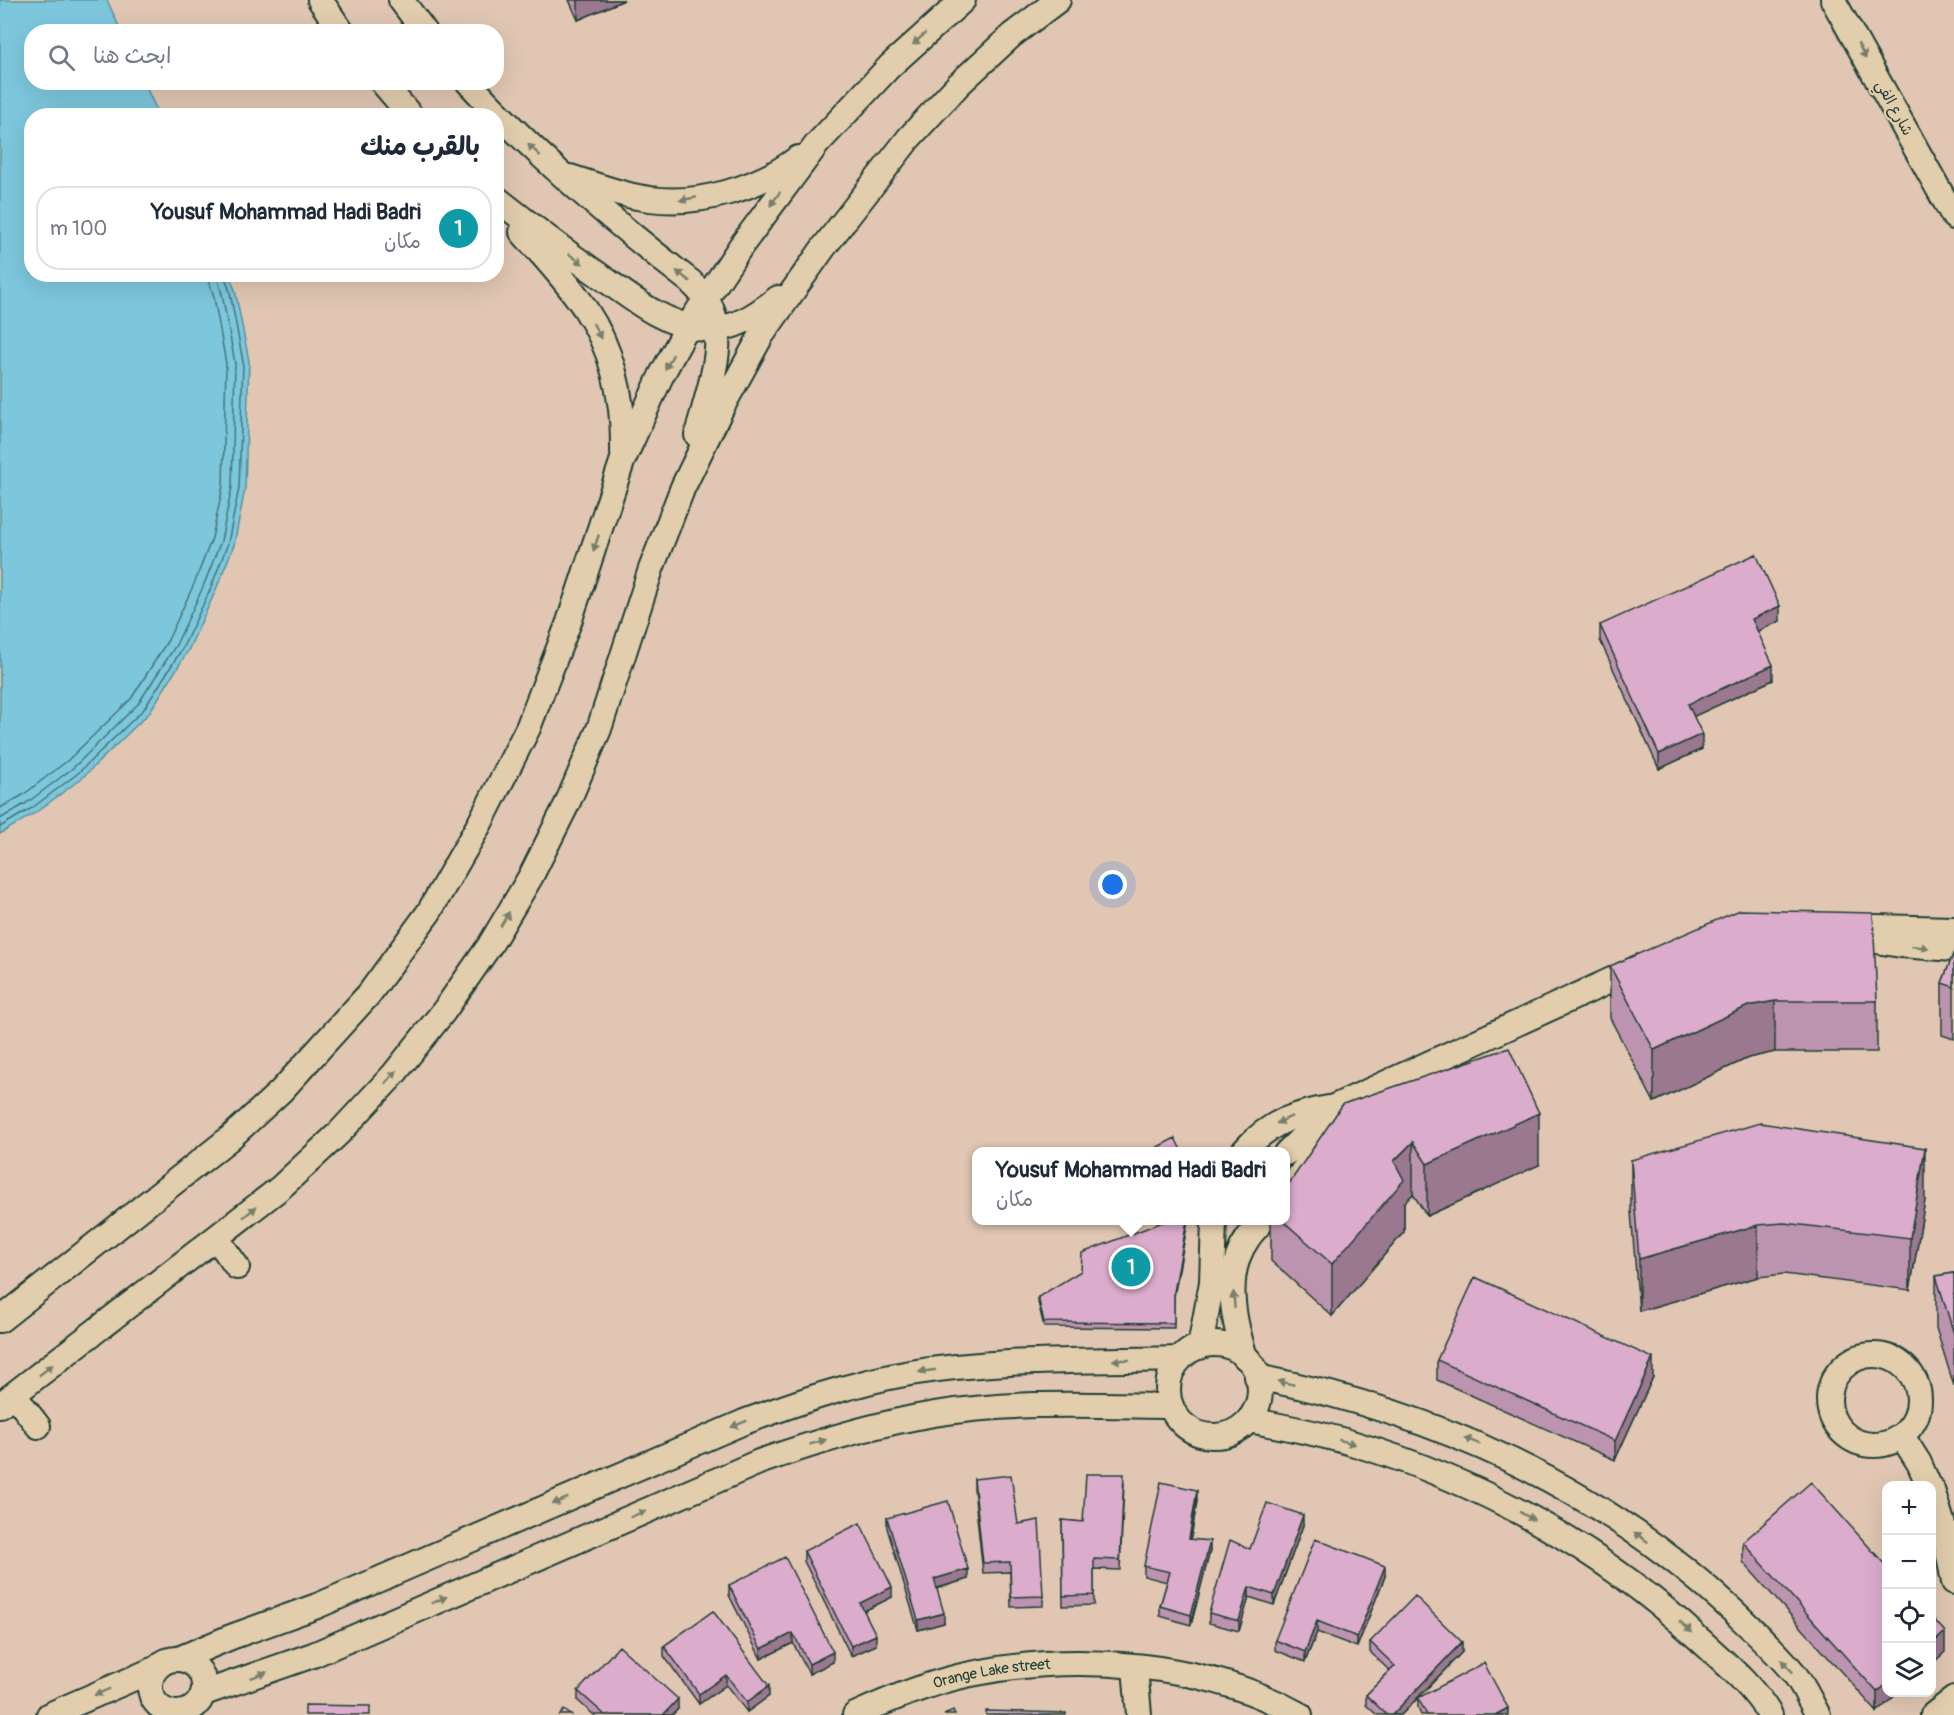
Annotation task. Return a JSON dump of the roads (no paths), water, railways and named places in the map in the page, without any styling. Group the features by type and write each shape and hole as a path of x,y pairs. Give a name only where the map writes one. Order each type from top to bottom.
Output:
{"street":[{"path":"320,0 336,24"},
{"path":"401,0 419,24"},
{"path":"0,1320 221,1145 281,1091 369,994 429,912 480,823 528,728 568,622 622,462 688,326 778,194 817,144 890,66 963,0"},
{"path":"38,1426 7,1400 280,1188 339,1133 394,1074 444,1011 490,945 531,876 567,804 598,729 651,569 683,487 722,407 761,336 796,285 909,138 959,84 1012,35 1058,0"},
{"name":"شارع الفي","path":"1833,0 1954,217"},
{"path":"389,90 404,108"},
{"path":"476,90 493,108"},
{"path":"504,120 561,175 691,282 706,299 713,313 717,328 716,360 683,487"},
{"path":"561,175 648,199 676,202 734,192 764,180 791,164 817,144"},
{"path":"504,204 562,250 628,297 673,322 688,326 717,328 739,324 755,316 796,285"},
{"path":"504,212 574,293 588,312 603,341 613,367 620,398 623,430 622,462"},
{"path":"1954,929 1875,927 1821,932 1901,945 1954,949"},
{"path":"1248,1147 1268,1129 1287,1118 1307,1111 1334,1107 1660,958"},
{"path":"1290,1149 1334,1107"},
{"path":"1290,1190 1305,1168 1334,1107"},
{"path":"1200,1347 1212,1282 1214,1225"},
{"path":"1255,1226 1235,1268 1233,1284 1235,1318 1251,1367 1259,1399 1249,1420 1230,1433 1218,1436 1206,1435 1195,1432 1184,1425 1176,1417 1171,1406 1168,1382 1180,1359 1189,1352 1211,1345 1224,1346 1235,1350 1251,1367 1422,1421 1515,1462 1575,1495 1660,1551 1714,1593 1794,1673 1818,1715"},
{"path":"217,1239 237,1267"},
{"path":"181,1659 231,1637 317,1606 744,1422 798,1402 908,1374 962,1366 1022,1362 1180,1359"},
{"path":"204,1694 313,1655 759,1462 816,1442 876,1426 936,1414 996,1407 1058,1404 1171,1406"},
{"path":"1249,1420 1303,1430 1355,1444 1407,1462 1497,1500 1555,1531 1601,1560 1687,1627 1764,1704 1770,1715"},
{"path":"1902,1436 1927,1481"},
{"path":"1936,1503 1943,1525 1954,1582"},
{"path":"171,1659 181,1659 190,1661 203,1674 204,1694 193,1709 163,1714 152,1697 151,1678 162,1663 171,1659"},
{"name":"Orange Lake street","path":"855,1715 890,1699 969,1674 1011,1667 1052,1664 1094,1664 1177,1672 1228,1684 1266,1698 1300,1715"},
{"path":"1136,1667 1138,1715"},
{"path":"49,1715 155,1670"},
{"path":"1933,1715 1954,1699"}],"water":[{"path":"0,0 107,0 118,24 24,24 24,90 147,90 156,108 24,108 24,282 232,282 249,361 245,489 234,545 215,592 188,651 149,713 82,778 35,813 0,834"}],"place":[{"name":"Yousuf Mohammad Hadi Badri","path":"1131,1267"}]}
